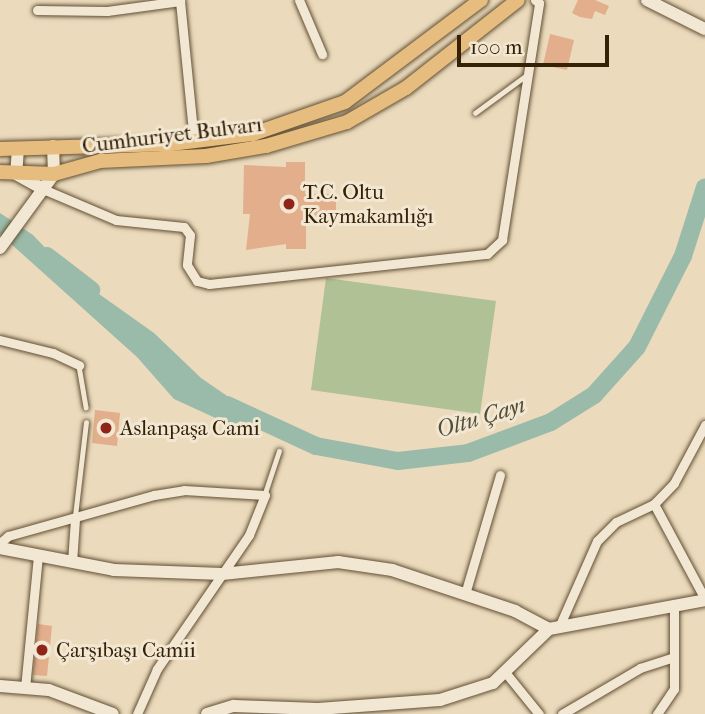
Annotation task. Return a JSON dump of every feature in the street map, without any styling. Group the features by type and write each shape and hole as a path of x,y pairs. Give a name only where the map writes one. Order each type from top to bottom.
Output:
{"main road":[{"name":"Cumhuriyet Bulvarı","path":"0,149 194,141 253,134 345,102 481,0"},
{"name":"Cumhuriyet Bulvarı","path":"0,172 54,174 100,160 206,156 266,146 347,122 406,88 518,0"}],"street":[{"path":"299,0 321,54"},
{"path":"647,0 705,29"},
{"path":"37,9 107,11 180,1 194,141"},
{"path":"18,148 16,174 43,189 116,220 184,227 190,235 187,265 197,281 209,284 474,257 496,248 502,240 539,1"},
{"path":"1,246 54,174 52,146"},
{"path":"0,340 53,353 79,365"},
{"path":"207,714 234,706 304,711 357,710 440,701 493,683 554,628 597,541 616,522 654,504 674,483 705,425"},
{"path":"465,594 500,475"},
{"path":"0,542 8,536 75,519 108,506 184,490 265,495 249,534 158,669 137,714"},
{"path":"0,548 114,570 222,574 338,562 392,570 554,628 705,599 654,504"},
{"path":"72,562 75,519"},
{"path":"25,688 38,555"},
{"path":"657,714 674,690 674,606"},
{"path":"562,714 640,668 673,657"},
{"path":"505,672 539,714"},
{"path":"0,686 49,690 113,714"}],"lane":[{"path":"475,113 528,74"},
{"path":"79,365 86,407"},
{"path":"75,519 86,423"},
{"path":"265,495 279,451"}],"shaded area":[{"path":"0,213 33,235 68,272 154,333 201,378 252,413 233,426 174,399 137,357 0,234"},
{"path":"326,278 496,301 480,414 311,390"}],"building":[{"path":"578,0 595,0 609,6 605,15 595,11 592,19 580,17 572,13"},
{"path":"550,34 574,40 567,70 543,65"},
{"name":"T.C. Oltu Kaymakamlığı","path":"286,162 305,162 305,194 336,194 336,223 306,224 306,249 286,249 286,244 246,250 250,214 243,214 244,165 286,167"},
{"name":"Aslanpaşa Cami","path":"95,410 120,413 117,446 92,443"},
{"name":"Çarşıbaşı Camii","path":"38,624 52,626 47,676 33,675"}],"waterway":[{"name":"Oltu Çayı","path":"227,405 316,446 398,461 468,453 551,422 594,395 637,347 683,256 705,187"},
{"name":"Oltu Çayı","path":"47,256 91,290"}],"place":[{"name":"T.C. Oltu Kaymakamlığı","path":"289,204"},
{"name":"Aslanpaşa Cami","path":"106,428"},
{"name":"Çarşıbaşı Camii","path":"42,650"}]}
